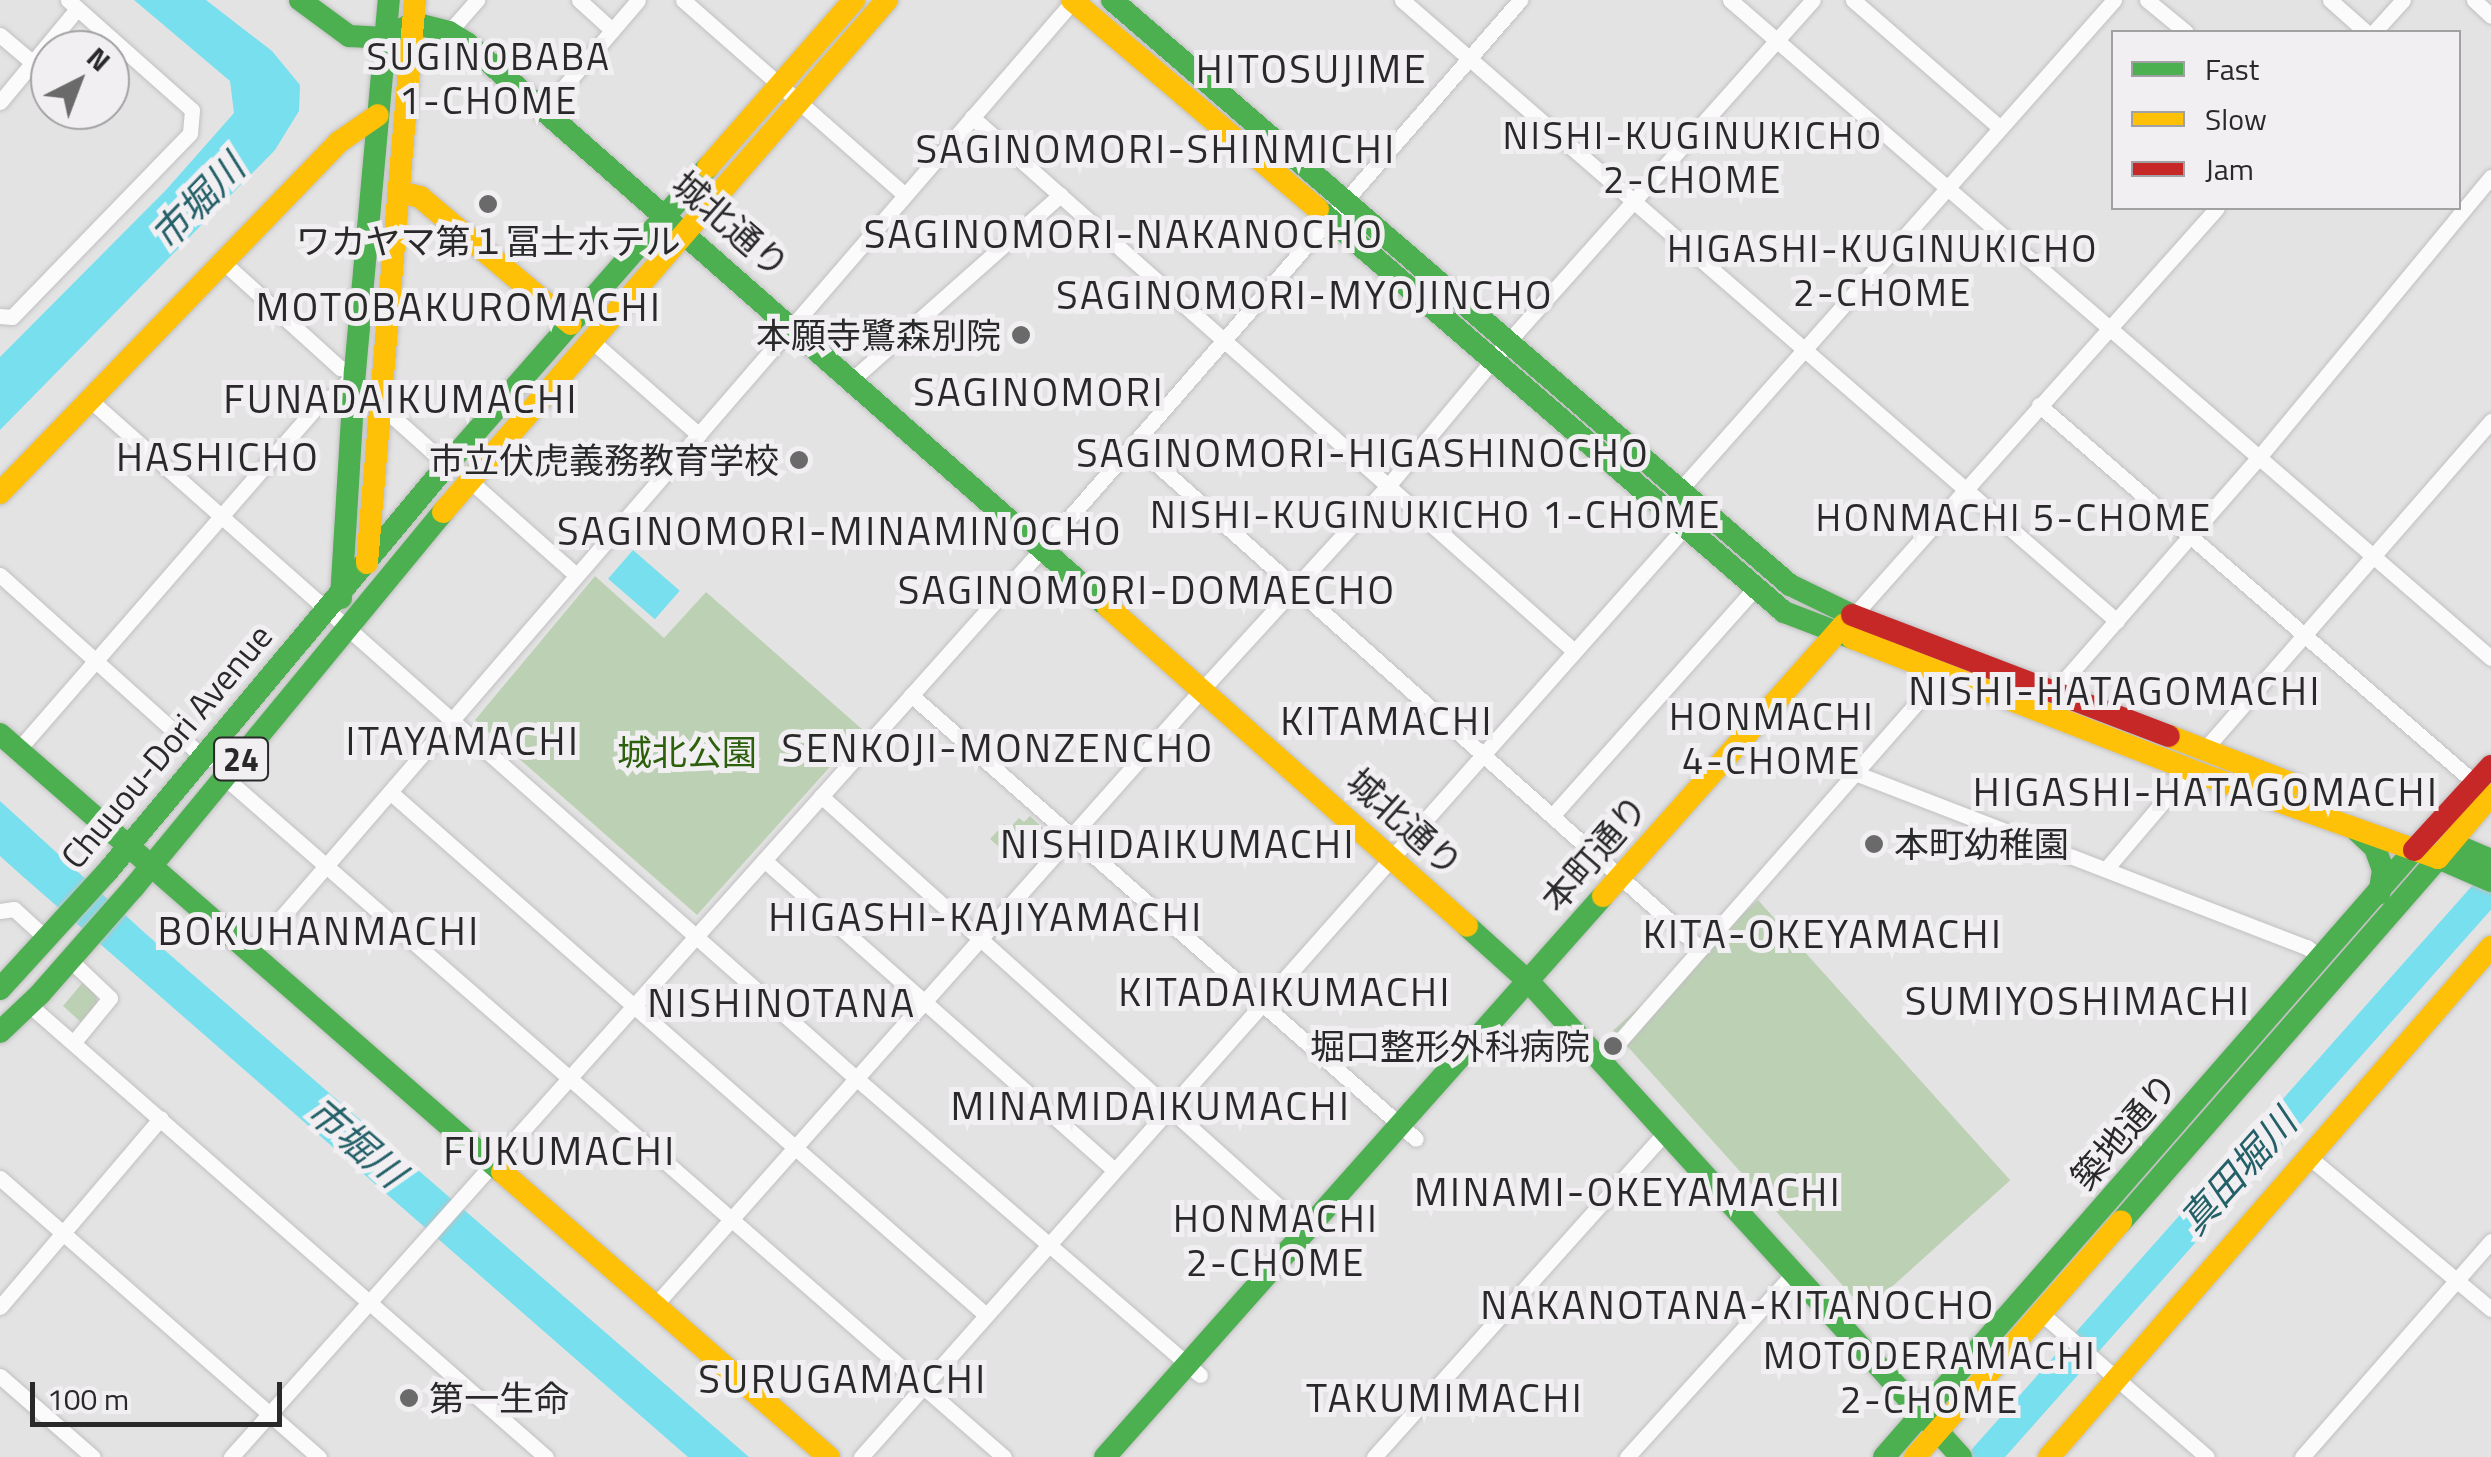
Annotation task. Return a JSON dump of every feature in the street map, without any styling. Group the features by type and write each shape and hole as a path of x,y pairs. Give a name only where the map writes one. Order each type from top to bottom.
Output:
{"main road":[{"path":"300,0 349,36 386,38 414,12"},
{"path":"389,0 332,604 360,608 368,561 414,12"},
{"name":"Chuuou-Dori Avenue","path":"2,984 111,867 447,466 854,0"},
{"name":"Chuuou-Dori Avenue","path":"0,1032 134,887 360,608 887,0"},
{"path":"1072,0 1337,211 1790,585 1854,615 2054,692 2197,760 2352,826 2433,846"},
{"path":"1112,0 1337,211"},
{"path":"414,12 449,32"},
{"name":"城北通り","path":"449,32 480,53 794,325 1529,982 1961,1457"},
{"path":"0,493 340,142 378,115"},
{"path":"399,192 420,197 571,324"},
{"path":"1501,350 1684,528 1784,612 1943,673 2433,846 2487,872"},
{"name":"本町通り","path":"1105,1457 1193,1371 1306,1232 1408,1132 1529,982 1854,615"},
{"path":"0,734 829,1457"},
{"path":"2433,846 2486,781"},
{"path":"2352,826 2375,850 2383,870 2379,894"},
{"name":"築地通り","path":"1915,1457 1930,1422 2322,959 2379,894 2433,846"},
{"name":"築地通り","path":"1884,1457 1930,1422 2042,1314 2433,846"},
{"path":"2049,1457 2491,947"}],"street":[{"path":"449,32 478,0"},
{"path":"578,0 612,30"},
{"path":"545,109 638,0"},
{"path":"684,0 905,195"},
{"path":"249,954 1072,0"},
{"path":"1402,0 2117,621"},
{"path":"231,1457 1043,548 1520,0"},
{"path":"1730,0 2491,658"},
{"path":"656,1304 979,938 1388,486 1501,350 1812,0"},
{"path":"1853,0 2000,128"},
{"path":"1679,491 2114,0"},
{"path":"2147,0 2184,30"},
{"path":"2330,0 2364,30"},
{"path":"2376,30 2403,0"},
{"path":"2474,0 2491,16"},
{"path":"0,316 12,317 190,133 192,110 72,4 56,30"},
{"path":"0,35 30,61"},
{"path":"0,102 30,68"},
{"path":"972,118 1574,651"},
{"path":"2054,692 2260,456 2491,177"},
{"path":"854,378 1060,196"},
{"name":"本町通り","path":"1854,615 2215,210"},
{"path":"224,264 447,466"},
{"path":"592,341 698,434"},
{"path":"18,750 321,400 338,394 355,380"},
{"path":"90,400 219,518 332,604 344,628 1193,1371"},
{"path":"2039,405 2302,636 2486,781"},
{"path":"2106,869 2302,636 2491,421"},
{"path":"1134,444 1700,948"},
{"path":"469,480 576,575"},
{"path":"861,1457 1684,528"},
{"path":"0,575 226,778 1004,1457"},
{"path":"1552,816 1756,588"},
{"path":"1602,1060 1943,673"},
{"path":"911,695 1408,1132"},
{"path":"1855,773 2308,947 2322,959"},
{"path":"390,792 986,1315"},
{"path":"821,796 1306,1232"},
{"path":"764,860 1115,1170"},
{"path":"0,911 14,910 53,933"},
{"path":"74,1042 110,998 76,953"},
{"path":"2,984 161,1118 537,1454"},
{"path":"0,1307 161,1118"},
{"path":"1374,1457 1666,1131"},
{"path":"2309,1158 2491,1309"},
{"path":"0,1178 319,1457"},
{"path":"2302,1457 2491,1241"},
{"path":"1627,1457 1794,1273"},
{"path":"2042,1314 2208,1457"},
{"path":"0,1376 92,1457"}],"green space":[{"name":"城北公園","path":"595,576 664,638 706,592 863,730 697,915 475,720"},
{"path":"1030,816 1045,830 1017,863 990,839 1004,824 1009,829 1019,818 1024,822"},
{"path":"1758,900 2010,1180 1865,1311 1613,1030"},
{"path":"83,982 96,994 98,1006 83,1024 63,1006"}],"water":[{"name":"市堀川","path":"134,0 206,0 272,51 300,85 299,111 275,150 0,430 0,357 166,190 234,113 230,81"},
{"path":"633,550 680,591 655,619 608,579"},
{"name":"市堀川","path":"0,801 146,934 749,1457 688,1457 20,874 0,856"}],"waterway":[{"name":"真田堀川","path":"1985,1457 2491,887"}],"traffic: fast":[{"path":"300,0 349,36 385,38 413,23 449,32 468,44 1108,607"},
{"path":"341,598 355,371 389,0"},
{"path":"1112,0 1790,585 1852,615"},
{"path":"0,989 107,872 447,465 708,167"},
{"path":"1318,209 1784,612 1852,638"},
{"path":"0,1032 40,994 134,887 443,512"},
{"path":"0,734 502,1172"},
{"path":"2357,831 2375,848 2383,870 2379,894"},
{"path":"2451,843 2491,860"},
{"path":"1884,1457 2414,850"},
{"path":"2121,1222 2438,858 2491,881"},
{"path":"1105,1457 1603,896"},
{"path":"1467,926 1529,982 1961,1457"}],"traffic: slow":[{"path":"367,563 415,0"},
{"path":"708,167 854,0"},
{"path":"443,512 887,0"},
{"path":"1072,0 1318,209"},
{"path":"0,493 339,142 378,115"},
{"path":"399,192 420,197 571,324"},
{"path":"1108,607 1467,926"},
{"path":"1603,896 1844,625"},
{"path":"1852,638 2190,770 2438,858 2491,795"},
{"path":"2169,736 2293,784"},
{"path":"2049,1457 2491,947"},
{"path":"502,1172 829,1457"},
{"path":"1915,1457 2121,1222"}],"traffic: jam":[{"path":"1852,615 2169,736"},
{"path":"2414,850 2491,766"}],"place":[{"name":"ワカヤマ第１冨士ホテル","path":"488,204"},
{"name":"本願寺鷺森別院","path":"1021,335"},
{"name":"市立伏虎義務教育学校","path":"799,460"},
{"name":"本町幼稚園","path":"1874,844"},
{"name":"堀口整形外科病院","path":"1613,1046"},
{"name":"第一生命","path":"409,1398"}],"district":[{"name":"HITOSUJIME","path":"1312,69"},
{"name":"SUGINOBABA 1-CHOME","path":"489,78"},
{"name":"SAGINOMORI-SHINMICHI","path":"1156,149"},
{"name":"NISHI-KUGINUKICHO 2-CHOME","path":"1693,158"},
{"name":"SAGINOMORI-NAKANOCHO","path":"1124,234"},
{"name":"HIGASHI-KUGINUKICHO 2-CHOME","path":"1883,271"},
{"name":"SAGINOMORI-MYOJINCHO","path":"1305,295"},
{"name":"MOTOBAKUROMACHI","path":"459,307"},
{"name":"SAGINOMORI","path":"1039,392"},
{"name":"FUNADAIKUMACHI","path":"401,399"},
{"name":"SAGINOMORI-HIGASHINOCHO","path":"1363,453"},
{"name":"HASHICHO","path":"218,457"},
{"name":"NISHI-KUGINUKICHO 1-CHOME","path":"1436,515"},
{"name":"HONMACHI 5-CHOME","path":"2014,518"},
{"name":"SAGINOMORI-MINAMINOCHO","path":"840,531"},
{"name":"SAGINOMORI-DOMAECHO","path":"1147,590"},
{"name":"NISHI-HATAGOMACHI","path":"2115,691"},
{"name":"KITAMACHI","path":"1387,721"},
{"name":"HONMACHI 4-CHOME","path":"1772,739"},
{"name":"ITAYAMACHI","path":"463,741"},
{"name":"SENKOJI-MONZENCHO","path":"998,748"},
{"name":"HIGASHI-HATAGOMACHI","path":"2206,792"},
{"name":"NISHIDAIKUMACHI","path":"1178,844"},
{"name":"HIGASHI-KAJIYAMACHI","path":"986,917"},
{"name":"BOKUHANMACHI","path":"319,931"},
{"name":"KITA-OKEYAMACHI","path":"1823,934"},
{"name":"KITADAIKUMACHI","path":"1285,992"},
{"name":"SUMIYOSHIMACHI","path":"2078,1001"},
{"name":"NISHINOTANA","path":"782,1003"},
{"name":"MINAMIDAIKUMACHI","path":"1151,1106"},
{"name":"FUKUMACHI","path":"560,1151"},
{"name":"MINAMI-OKEYAMACHI","path":"1628,1192"},
{"name":"HONMACHI 2-CHOME","path":"1276,1241"},
{"name":"NAKANOTANA-KITANOCHO","path":"1738,1305"},
{"name":"MOTODERAMACHI 2-CHOME","path":"1930,1378"},
{"name":"SURUGAMACHI","path":"843,1379"},
{"name":"TAKUMIMACHI","path":"1445,1398"}]}
